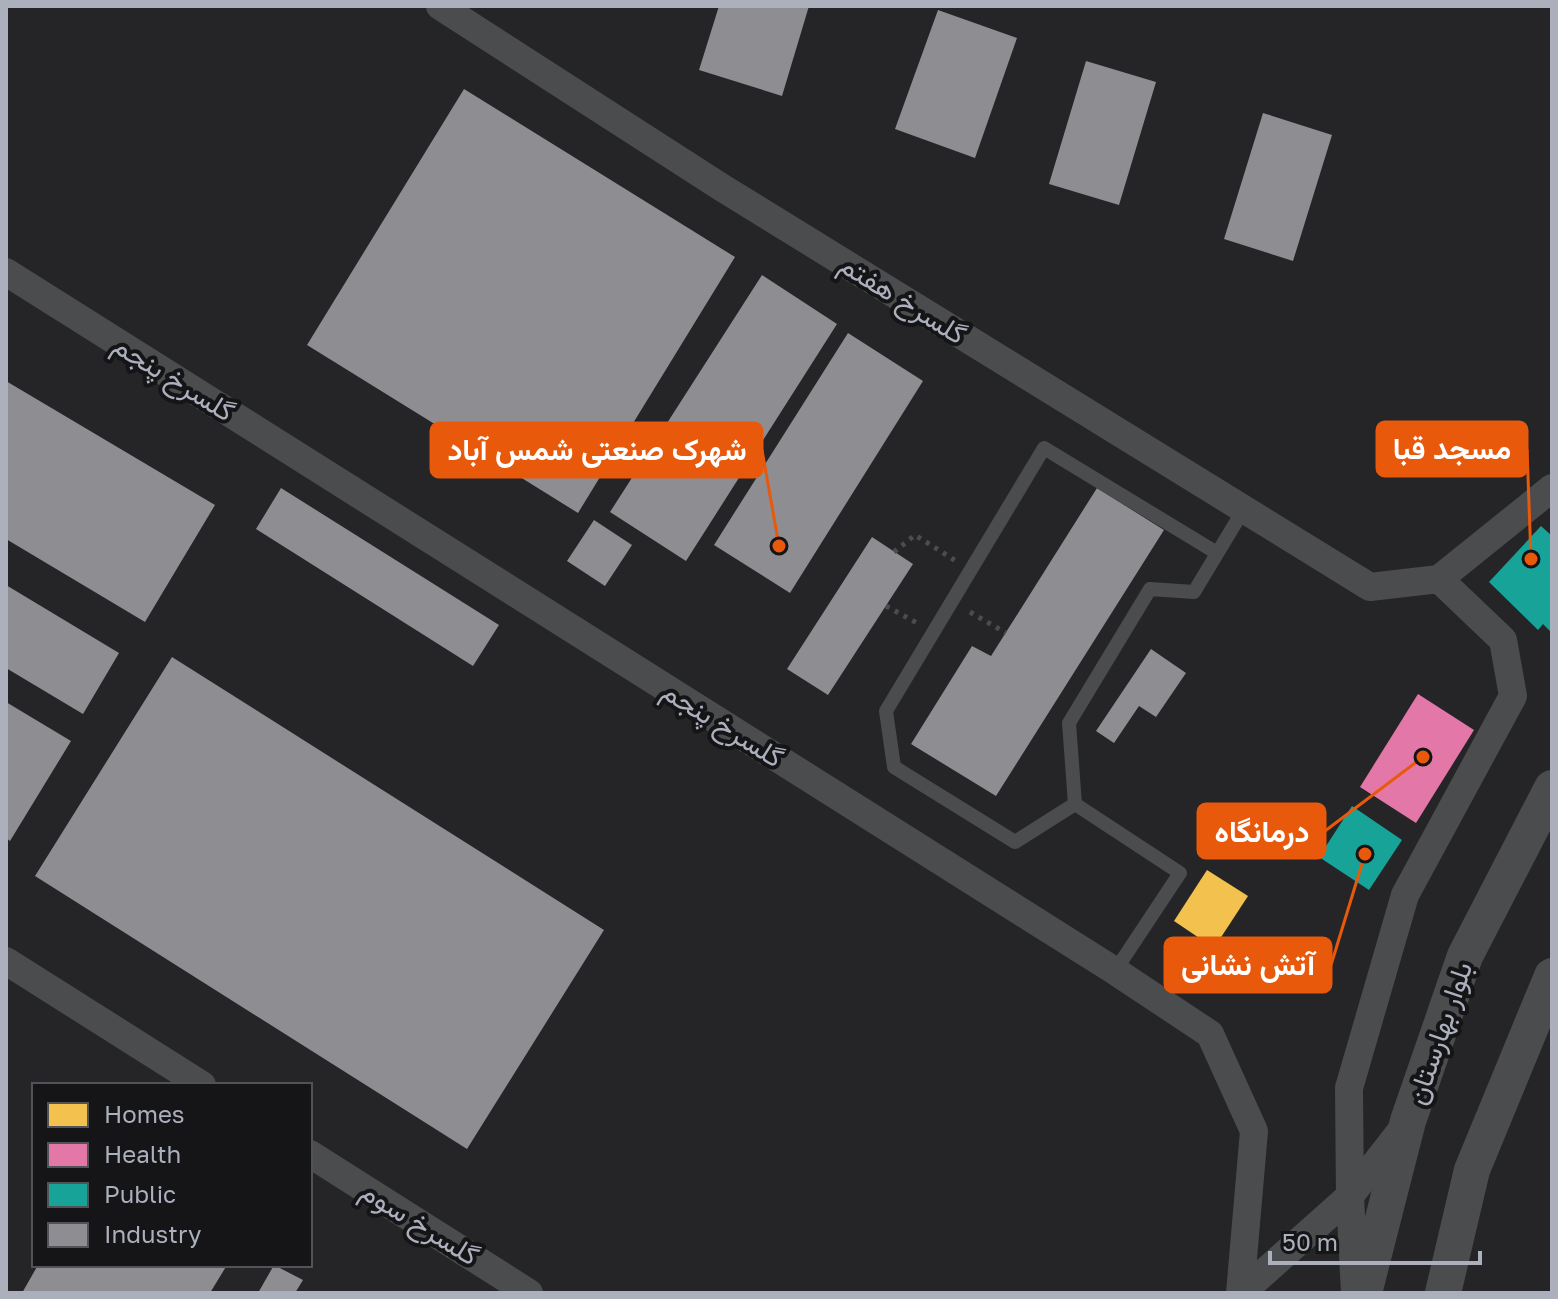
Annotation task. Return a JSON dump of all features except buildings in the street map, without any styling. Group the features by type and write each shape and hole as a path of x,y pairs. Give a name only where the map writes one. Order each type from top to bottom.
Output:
{"street":[{"name":"گلسرخ هفتم","path":"440,6 721,187 1370,587 1439,579"},
{"name":"گلسرخ پنجم","path":"6,272 1115,971 1210,1034 1254,1131 1240,1293"},
{"path":"1355,1293 1349,1088 1405,895 1513,696 1503,640 1439,579 1552,488"},
{"name":"بلوار بهارستان","path":"1364,1293 1408,1121 1465,956 1552,788"},
{"path":"6,961 199,1083"},
{"path":"1443,1293 1472,1170 1552,976"},
{"path":"1240,1293 1350,1196 1408,1121"},
{"name":"گلسرخ سوم","path":"312,1155 529,1293"}],"lane":[{"path":"1075,804 1015,842 894,767 886,711 1044,448 1217,553"},
{"path":"1075,804 1069,723 1150,589 1194,592 1244,509"},
{"path":"1075,804 1180,873 1115,971"}],"path":[{"path":"894,552 915,535 970,570"},
{"path":"952,601 1006,633"},
{"path":"886,606 932,633"}],"shaded area":[{"path":"6,6 1552,6 1552,1293 6,1293"}],"place":[{"name":"شهرک صنعتی شمس آباد","path":"779,546"},
{"name":"مسجد قبا","path":"1531,559"},
{"name":"درمانگاه","path":"1423,757"},
{"name":"آتش نشانی","path":"1365,854"}]}
